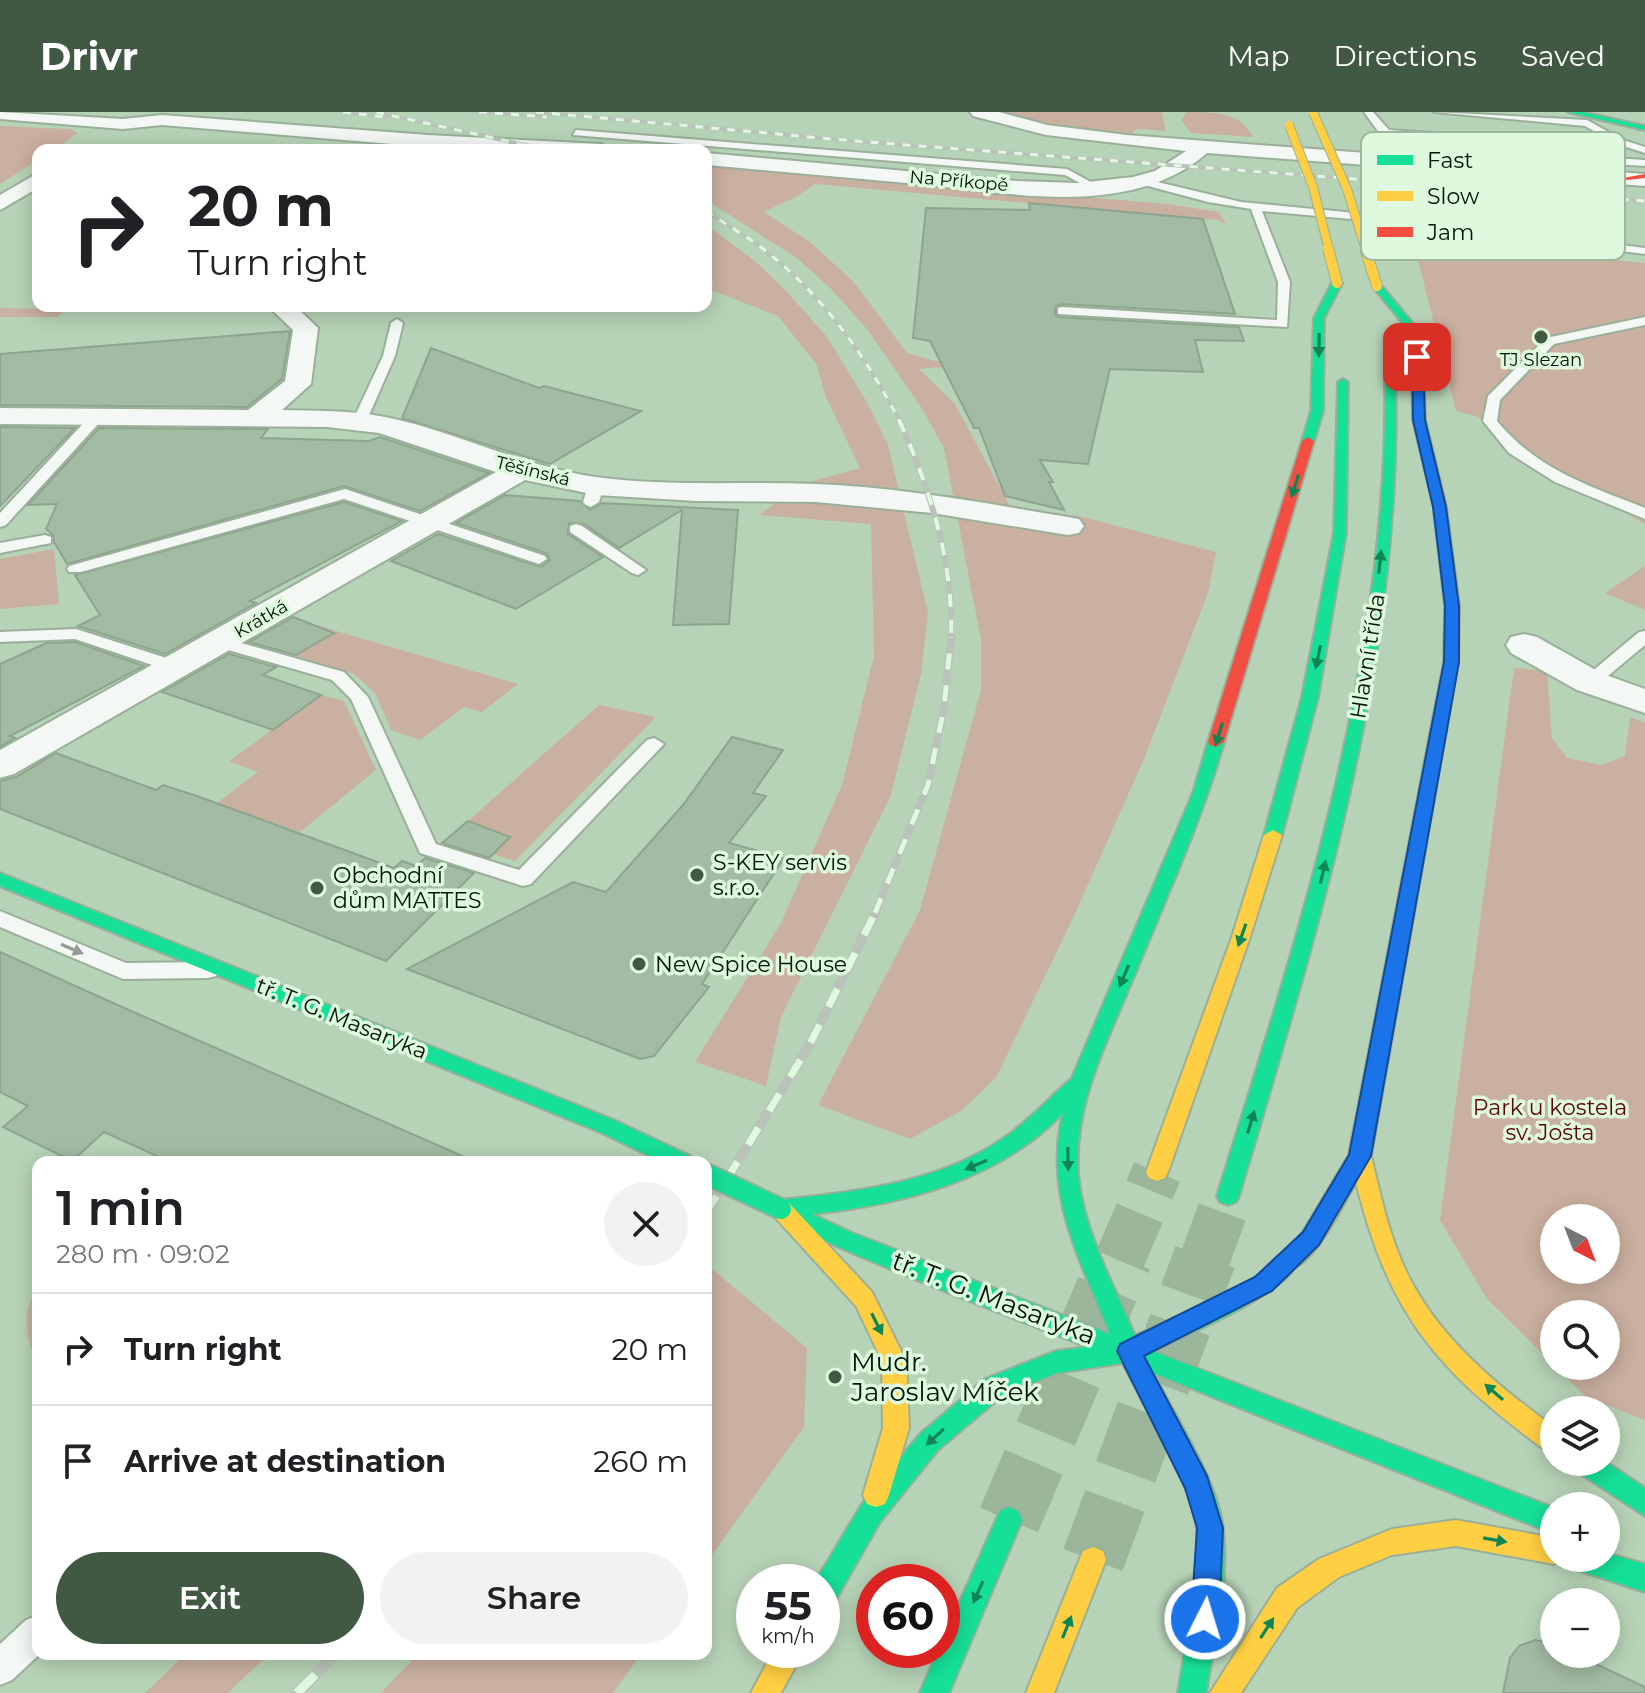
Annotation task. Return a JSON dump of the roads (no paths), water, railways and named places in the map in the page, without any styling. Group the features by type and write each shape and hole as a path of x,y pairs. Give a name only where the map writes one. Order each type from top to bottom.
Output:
{"main road":[{"path":"1313,112 1350,198 1361,234"},
{"path":"1572,112 1645,128"},
{"path":"1607,112 1645,120"},
{"path":"1276,118 1315,196 1337,283 1342,322"},
{"path":"1337,119 1338,130 1361,178 1350,198"},
{"path":"1369,260 1385,325"},
{"path":"1192,1693 1208,1593 1210,1528 1197,1485 1129,1351 1073,1213 1068,1179 1068,1135 1080,1083 1201,793 1317,411 1319,318 1337,283"},
{"path":"840,1566 871,1513 929,1442 994,1387 1056,1362 1129,1351 1264,1284 1311,1239 1360,1156 1451,662 1452,606 1440,507 1419,420 1417,357 1410,326 1377,286"},
{"name":"Hlavní třída","path":"1228,1196 1317,897 1344,784 1376,606 1392,418 1388,355"},
{"path":"1157,1172 1260,883 1291,773 1330,599 1341,529 1344,365"},
{"name":"tř. T. G. Masaryka","path":"0,879 669,1156"},
{"path":"781,1209 861,1201 908,1190 981,1164 1040,1125 1080,1083"},
{"path":"1360,1156 1379,1231 1409,1300 1468,1370 1540,1430"},
{"name":"tř. T. G. Masaryka","path":"712,1177 842,1239 1540,1515"},
{"path":"781,1209 864,1299 894,1361 896,1428 871,1513"},
{"path":"1605,1476 1645,1503"},
{"path":"934,1693 1009,1520"},
{"path":"1224,1693 1287,1598 1329,1568 1392,1542 1456,1533 1540,1548"},
{"path":"1040,1693 1093,1560"},
{"path":"1620,1571 1645,1578"},
{"path":"765,1693 780,1668"}],"street":[{"path":"979,112 1005,121 1065,133 1361,158"},
{"path":"0,114 123,124 162,120 400,144"},
{"path":"97,139 123,124"},
{"name":"Na Příkopě","path":"712,160 1022,187 1095,187 1141,181 1176,169 1202,147"},
{"path":"0,204 32,183"},
{"path":"255,418 298,384 306,328 287,312"},
{"name":"Těšínská","path":"0,416 359,422 383,425 593,494 816,493 932,504 1068,526"},
{"name":"Krátká","path":"0,766 521,470"},
{"path":"1524,645 1590,682 1645,702"}],"lane":[{"path":"1368,112 1385,132"},
{"path":"1438,112 1587,123 1603,132"},
{"path":"576,133 1067,172 1095,187"},
{"path":"649,144 656,139"},
{"path":"1625,144 1645,150"},
{"path":"1634,174 1645,163"},
{"path":"1141,181 1185,196 1256,209 1361,217"},
{"path":"1062,311 1283,324 1284,282 1256,209"},
{"path":"1625,248 1645,251"},
{"path":"1645,321 1550,341 1493,399 1490,421 1514,450 1560,479 1645,514"},
{"path":"359,422 389,356 397,323"},
{"path":"0,522 96,418"},
{"path":"75,569 345,494 539,559"},
{"path":"576,529 638,570"},
{"path":"0,548 45,540"},
{"path":"0,637 76,634 176,667"},
{"path":"1590,682 1645,636"},
{"path":"220,642 338,676 359,697 427,848 523,879 654,744"},
{"path":"0,918 123,971 222,969"},
{"path":"0,1668 32,1638"}],"tunnel":[{"path":"1120,1259 1157,1172"},
{"path":"1205,1259 1228,1196"},
{"path":"1009,1520 1121,1257"},
{"path":"1093,1560 1205,1257"}],"railway":[{"path":"343,112 385,117"},
{"path":"376,112 520,144"},
{"path":"479,112 547,117"},
{"path":"536,112 854,141 1361,179"},
{"path":"1625,199 1645,201"},
{"path":"712,215 764,250 811,292 860,354 899,421"},
{"path":"899,421 921,472 938,527 948,583 951,637"},
{"path":"875,913 928,785 944,708 951,637"},
{"path":"712,1203 809,1046 876,911"},
{"path":"297,1693 330,1660"}],"place":[{"name":"TJ Slezan","path":"1541,337"},
{"name":"S-KEY servis s.r.o.","path":"697,875"},
{"name":"Obchodní dům MATTES","path":"317,888"},
{"name":"New Spice House","path":"639,964"},
{"name":"Mudr. Jaroslav Míček","path":"835,1377"}],"park label":[{"name":"Park u kostela sv. Jošta","path":"1550,1120"}]}
